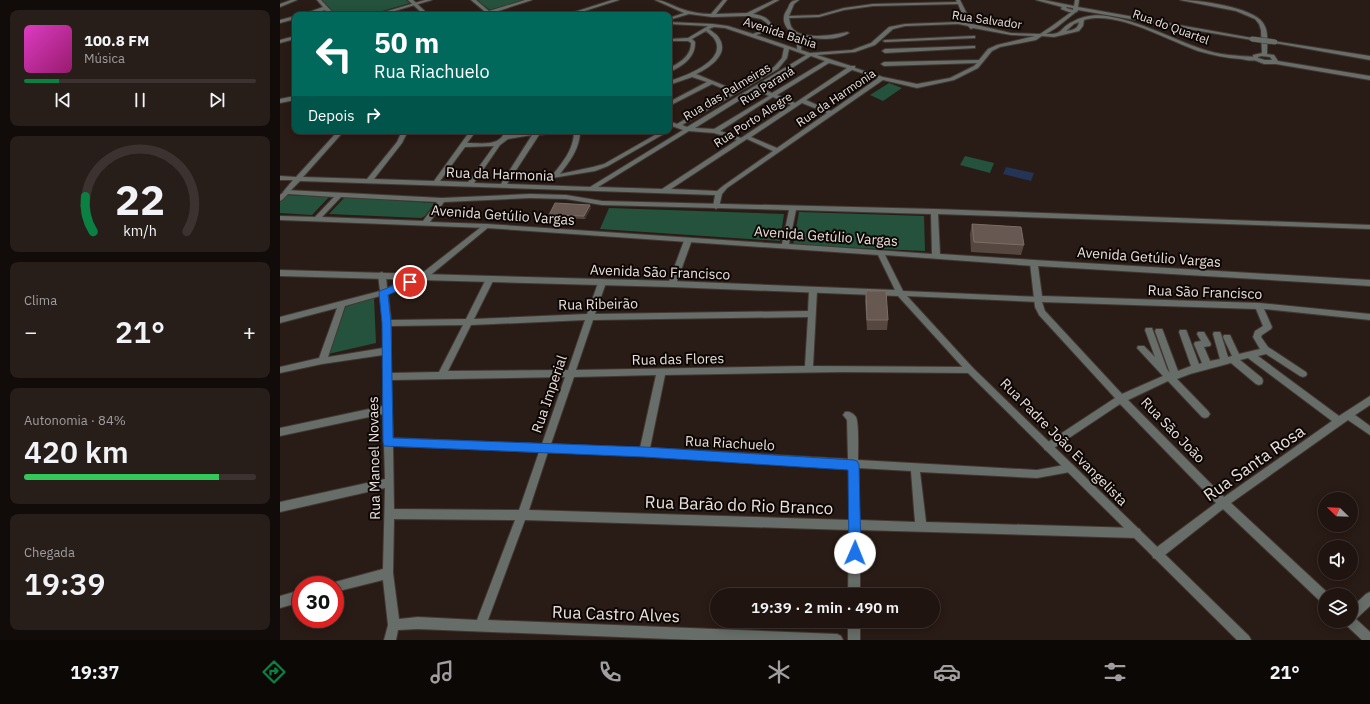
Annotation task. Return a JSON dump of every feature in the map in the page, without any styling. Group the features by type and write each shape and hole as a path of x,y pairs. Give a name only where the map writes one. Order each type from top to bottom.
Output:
{"street":[{"path":"280,6 295,0"},
{"path":"319,0 330,12"},
{"path":"410,0 424,12"},
{"path":"387,12 430,0"},
{"path":"473,0 488,12"},
{"path":"496,12 530,0"},
{"path":"589,0 594,6"},
{"path":"576,12 617,0"},
{"path":"658,0 669,7 690,13 712,16 749,14 761,16 769,22 771,29 776,35"},
{"path":"712,16 725,0"},
{"path":"749,14 777,0"},
{"path":"797,0 792,3 786,17 790,29 800,42 799,50"},
{"name":"Rua do Quartel","path":"1038,0 1092,12 1370,58"},
{"path":"1065,17 1065,7 1077,0"},
{"path":"1042,35 1075,9 1077,0"},
{"path":"1182,0 1243,12 1256,18 1261,22 1263,29 1265,54"},
{"path":"786,17 818,16 844,9 873,5 958,1 970,25 973,37 973,47 978,60 884,64"},
{"path":"761,16 767,6"},
{"path":"669,7 669,12"},
{"path":"313,12 326,8"},
{"path":"672,20 690,13"},
{"name":"Rua do Quartel","path":"1082,19 1088,15 1111,17 1203,51 1224,56 1256,58 1264,62 1276,62"},
{"path":"280,22 292,18"},
{"path":"1042,35 1062,34 1078,30 1081,26 1082,19 1072,23 1062,34"},
{"name":"Avenida Bahia","path":"672,21 713,25 752,34 882,78"},
{"name":"Rua Salvador","path":"811,54 842,53 873,44 887,31 904,25 958,23 1010,34 1042,35"},
{"path":"672,40 690,39 713,25"},
{"path":"672,82 693,76 716,58 720,50 719,42 711,32 706,29"},
{"path":"752,34 766,32 771,29"},
{"path":"882,78 887,31"},
{"path":"795,34 822,39 836,38 847,33"},
{"name":"Rua da Harmonia","path":"280,178 719,192 882,78 912,85 929,85 952,79 976,67 978,60 990,50 999,46 1034,39 1042,35"},
{"path":"885,46 973,37"},
{"path":"280,42 292,38"},
{"path":"672,68 684,61 692,50 693,42 690,39"},
{"path":"782,41 787,46"},
{"path":"873,44 885,46 973,47"},
{"name":"Rua das Palmeiras","path":"674,125 736,92 776,68 784,58 787,46"},
{"name":"Rua das Palmeiras","path":"592,188 811,54"},
{"path":"1256,58 1255,56 1265,54 1275,58 1276,62 1370,78"},
{"name":"Rua Paraná","path":"715,131 830,60"},
{"name":"Rua Porto Alegre","path":"665,190 853,67"},
{"path":"693,76 736,92"},
{"path":"672,102 710,83"},
{"path":"756,88 795,106"},
{"path":"280,101 292,99"},
{"path":"803,101 831,113"},
{"path":"674,125 687,129 715,131 778,151"},
{"path":"280,199 338,134"},
{"path":"369,181 400,142 404,134"},
{"path":"435,184 471,134"},
{"path":"470,184 498,144 507,134"},
{"path":"503,185 537,134"},
{"path":"542,187 554,177 575,147 578,138 577,134"},
{"path":"554,177 595,169 606,165 661,134"},
{"path":"464,145 498,144"},
{"name":"Avenida Getúlio Vargas","path":"286,192 442,200 530,196 566,198 602,203 792,209 810,207 1370,227"},
{"path":"716,207 719,192"},
{"path":"317,219 340,194"},
{"path":"425,223 442,200"},
{"path":"785,246 792,209"},
{"path":"934,211 936,256"},
{"name":"Avenida Getúlio Vargas","path":"280,218 487,226 1370,284"},
{"path":"280,320 383,293 424,276 487,226"},
{"path":"672,284 688,240"},
{"name":"Rua Padre João Evangelista","path":"880,252 901,295 970,370 1244,640"},
{"name":"Rua São João","path":"1034,262 1042,313 1121,399 1223,503 1318,591"},
{"name":"Avenida São Francisco","path":"280,273 672,284 901,295 1039,299"},
{"name":"Rua Manoel Novaes","path":"382,275 387,323 386,377 390,482 388,573 394,625 390,640"},
{"path":"442,375 490,279"},
{"name":"Rua Imperial","path":"480,626 522,515 572,374 589,317 602,283"},
{"path":"809,370 813,291"},
{"name":"Rua São Francisco","path":"1039,299 1259,306 1370,317"},
{"path":"280,315 339,305"},
{"path":"322,361 339,305"},
{"path":"1259,306 1268,327 1258,333 1257,337 1265,349 1303,374"},
{"name":"Rua Ribeirão","path":"387,323 468,322 589,317 811,314"},
{"path":"1149,330 1170,375"},
{"path":"1159,332 1170,375"},
{"path":"1183,332 1196,368"},
{"path":"1201,334 1206,344 1198,344 1208,365"},
{"path":"1217,334 1231,359 1258,381"},
{"path":"1227,337 1231,359"},
{"path":"1141,348 1170,375 1205,414"},
{"path":"1048,447 1121,399 1170,375 1262,352 1265,349"},
{"path":"280,370 322,361 386,352"},
{"path":"1250,355 1344,419 1370,431"},
{"name":"Rua das Flores","path":"386,377 809,370 970,370"},
{"path":"644,452 662,372"},
{"name":"Rua Santa Rosa","path":"1157,554 1223,503 1370,400"},
{"path":"280,432 387,409"},
{"path":"848,415 852,419 854,465 856,524 854,588"},
{"name":"Rua Riachuelo","path":"388,442 644,452 854,465 1037,474 1070,468"},
{"path":"915,468 921,526"},
{"path":"280,507 390,482"},
{"name":"Rua Barão do Rio Branco","path":"390,514 522,515 1136,533"},
{"path":"344,585 388,573"},
{"path":"1358,609 1370,598"},
{"path":"280,602 292,599"},
{"name":"Rua Castro Alves","path":"394,625 418,623 838,640"},
{"path":"854,628 854,640"},
{"path":"1357,628 1370,640"}],"green space":[{"path":"322,0 406,0 410,3 379,12 333,12"},
{"path":"477,0 524,0 490,10"},
{"path":"889,83 902,88 883,101 870,95"},
{"path":"965,156 994,163 990,173 960,165"},
{"path":"287,195 329,197 312,215 280,213 280,202"},
{"path":"345,197 434,204 425,216 421,218 329,214"},
{"path":"609,208 784,214 780,241 600,229"},
{"path":"799,212 924,216 925,251 793,245"},
{"path":"374,298 376,343 328,354 346,306"}],"water":[{"path":"1006,167 1034,173 1031,181 1003,174"}],"building":[{"path":"555,203 590,205 584,216 549,215"},
{"path":"972,224 1021,227 1024,245 974,242"},
{"path":"866,291 886,291 888,320 867,320"}],"route":[{"path":"410,282 383,293 387,323 386,352 388,442 644,452 854,465 856,524 855,553"}]}
